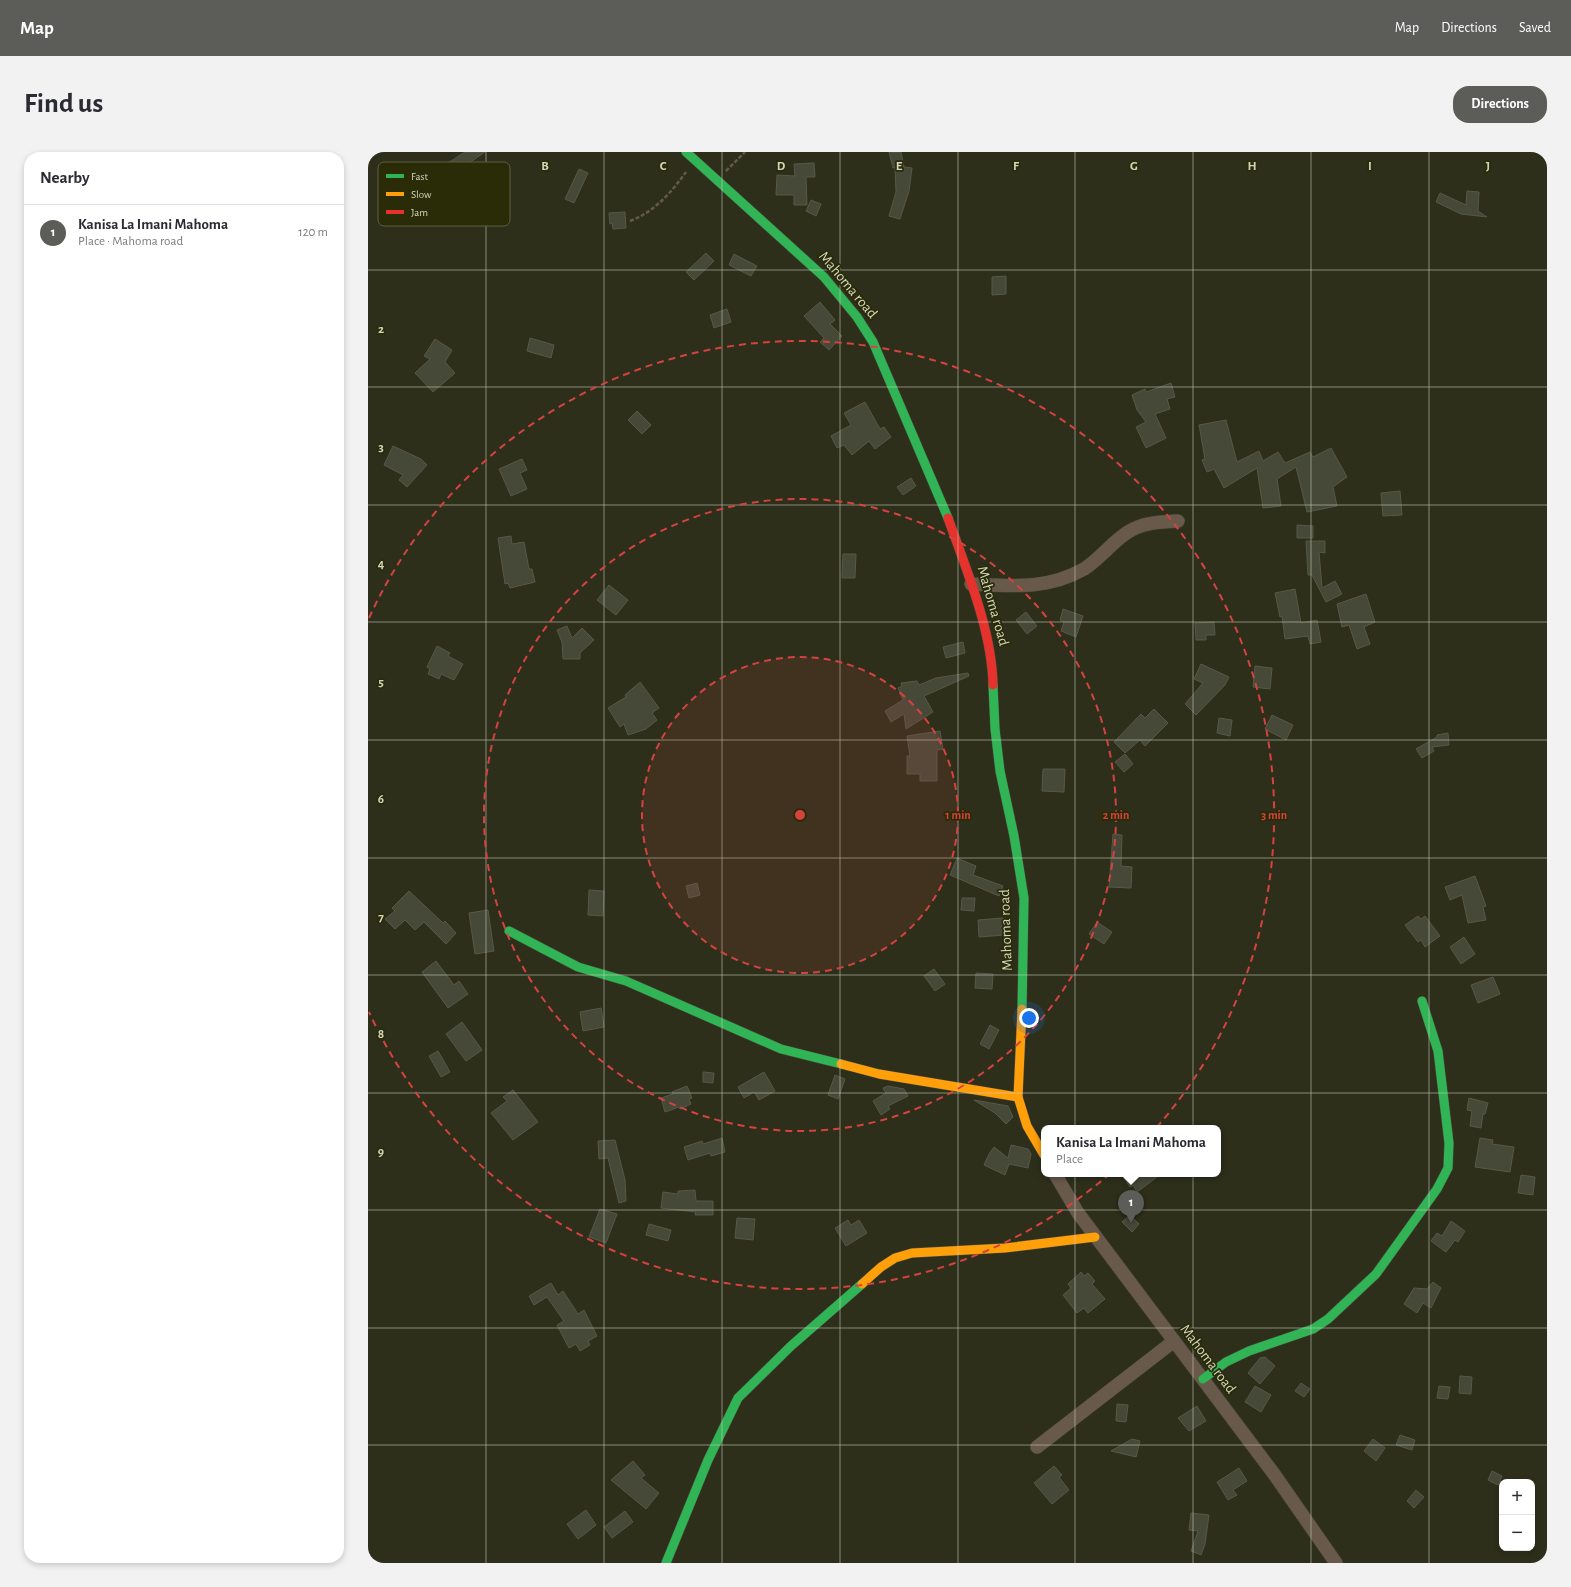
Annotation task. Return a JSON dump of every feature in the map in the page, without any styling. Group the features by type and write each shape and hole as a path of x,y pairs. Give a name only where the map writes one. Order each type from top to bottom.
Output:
{"street":[{"name":"Mahoma road","path":"686,152 719,183 763,220 824,277 857,317 873,342 944,505 971,584 990,650 993,671 994,729 1000,771 1014,836 1024,898 1024,975 1018,1097 1021,1112 1027,1126 1041,1150"},
{"path":"971,584 1027,587 1056,581 1084,568 1129,531 1150,523 1178,521"},
{"path":"509,931 578,967 626,981 781,1049 879,1074 1018,1097"},
{"path":"1203,1379 1226,1362 1249,1351 1313,1329 1328,1319 1376,1274 1437,1189 1448,1168 1449,1143 1438,1051 1422,1001"},
{"name":"Mahoma road","path":"1058,1177 1078,1213 1095,1237 1274,1474 1336,1563"},
{"path":"666,1563 708,1460 738,1398 791,1346 881,1267 895,1258 912,1253 1005,1248 1095,1237"},
{"path":"1037,1447 1174,1341"}],"path":[{"path":"719,183 728,168 745,152"},
{"path":"630,221 643,216 661,202 695,161"}],"building":[{"path":"465,152 485,152 470,162 450,162"},
{"path":"889,152 901,152 904,167 912,168 909,191 900,219 889,216 896,192 895,167 893,168"},
{"path":"814,163 815,177 806,177 807,205 794,205 794,195 776,195 777,175 795,176 794,164"},
{"path":"579,169 588,173 574,203 565,199"},
{"path":"1467,191 1479,192 1478,211 1487,217 1461,214 1436,202 1440,193 1466,205"},
{"path":"811,200 821,204 816,216 806,211"},
{"path":"625,212 626,228 613,229 612,223 610,224 609,213"},
{"path":"706,253 714,261 694,280 686,272"},
{"path":"734,254 757,266 751,276 729,265"},
{"path":"1006,276 1006,294 992,295 992,277"},
{"path":"820,302 835,320 830,324 842,336 829,350 820,342 824,338 804,316"},
{"path":"727,309 731,322 714,328 710,315"},
{"path":"530,338 554,345 551,358 527,351"},
{"path":"435,339 452,350 445,362 455,373 433,392 415,373 430,359 424,356"},
{"path":"1171,383 1175,397 1167,399 1170,409 1155,414 1166,438 1146,448 1136,427 1146,422 1137,410 1132,395 1145,389 1146,392"},
{"path":"865,402 880,429 884,427 891,437 875,449 869,441 852,455 844,445 837,448 831,436 851,425 844,413"},
{"path":"637,411 651,425 642,434 628,420"},
{"path":"1226,420 1237,462 1259,451 1263,461 1278,452 1285,463 1310,452 1313,457 1331,448 1347,477 1333,487 1337,506 1307,512 1296,467 1277,479 1281,506 1263,508 1257,468 1224,488 1214,469 1207,472 1202,460 1205,459 1199,425"},
{"path":"393,446 421,459 427,465 407,487 399,480 403,475 384,465"},
{"path":"522,459 527,470 520,473 527,489 511,496 499,469"},
{"path":"911,478 916,486 903,495 897,487"},
{"path":"1400,491 1402,515 1383,516 1381,493"},
{"path":"1297,525 1313,526 1313,538 1297,538"},
{"path":"511,536 512,544 524,542 529,569 532,569 535,582 510,588 508,583 505,584 498,538"},
{"path":"1306,541 1325,541 1325,553 1319,552 1322,588 1335,581 1342,594 1326,602 1312,575 1308,575"},
{"path":"843,554 856,554 855,578 842,578"},
{"path":"609,585 628,600 616,615 597,600"},
{"path":"1295,589 1301,623 1317,620 1321,642 1310,644 1308,636 1285,639 1282,616 1280,617 1275,593"},
{"path":"1366,594 1375,622 1364,627 1370,644 1357,649 1349,625 1342,627 1337,604"},
{"path":"1063,609 1083,616 1076,637 1061,631 1064,622 1060,620"},
{"path":"1026,612 1037,626 1027,634 1016,620"},
{"path":"1214,622 1215,635 1206,635 1206,640 1196,640 1195,623"},
{"path":"567,626 572,638 582,628 594,640 580,653 580,659 563,659 562,642 557,630"},
{"path":"963,642 965,653 946,658 943,647"},
{"path":"437,646 450,653 448,656 463,664 454,680 441,674 439,679 428,674 430,669 427,667"},
{"path":"1201,664 1229,677 1225,685 1196,715 1185,704 1203,683 1194,679"},
{"path":"1255,666 1272,668 1270,689 1253,687"},
{"path":"968,673 969,676 924,696 933,712 906,729 904,714 891,722 885,711 903,700 898,688 902,686 901,683 917,681 919,685 936,678"},
{"path":"640,682 659,708 652,713 657,720 646,729 628,735 624,724 620,727 608,708 626,697 625,695"},
{"path":"1154,709 1168,723 1145,746 1140,740 1125,753 1114,742 1141,714 1145,718"},
{"path":"1272,715 1293,725 1286,740 1265,729"},
{"path":"1219,718 1232,720 1230,736 1217,733"},
{"path":"940,731 943,749 937,750 937,781 920,781 920,774 907,774 907,756 910,756 907,736"},
{"path":"1448,733 1449,745 1432,747 1434,751 1422,758 1416,749 1437,737 1437,735"},
{"path":"1125,754 1133,764 1124,772 1115,762"},
{"path":"1043,769 1065,769 1064,792 1042,791"},
{"path":"1113,834 1122,835 1121,866 1132,867 1131,888 1109,887"},
{"path":"957,858 976,866 973,875 1003,886 999,896 950,875"},
{"path":"1475,876 1486,906 1483,907 1486,920 1468,923 1462,895 1450,900 1445,887"},
{"path":"697,883 700,895 689,898 686,886"},
{"path":"589,890 604,891 603,916 588,915"},
{"path":"409,891 443,923 445,921 456,933 446,944 424,922 415,930 405,920 395,929 385,919 395,911 392,908"},
{"path":"962,898 975,898 974,911 961,910"},
{"path":"488,910 494,951 475,954 469,913"},
{"path":"1418,916 1421,919 1425,916 1440,936 1425,947 1421,940 1418,942 1405,925"},
{"path":"1003,918 1004,935 979,937 978,920"},
{"path":"1097,922 1112,932 1104,944 1089,934"},
{"path":"1464,937 1475,954 1461,964 1450,947"},
{"path":"436,961 454,985 459,981 468,994 448,1008 422,972"},
{"path":"934,969 945,984 935,991 924,976"},
{"path":"976,973 993,974 992,989 975,988"},
{"path":"1493,977 1500,994 1478,1003 1471,985"},
{"path":"601,1008 604,1027 583,1031 580,1012"},
{"path":"462,1022 482,1050 466,1061 446,1034"},
{"path":"990,1025 999,1030 989,1049 980,1044"},
{"path":"438,1051 450,1072 441,1077 429,1056"},
{"path":"703,1072 714,1073 713,1083 703,1082"},
{"path":"764,1072 775,1091 759,1100 754,1092 744,1098 738,1087"},
{"path":"835,1075 845,1079 838,1099 828,1095"},
{"path":"687,1086 692,1098 689,1099 691,1104 680,1109 679,1107 665,1112 661,1098 673,1094 672,1092"},
{"path":"888,1086 904,1089 908,1096 888,1106 890,1109 881,1115 873,1101 886,1093 883,1088"},
{"path":"513,1090 538,1122 513,1140 491,1113 507,1101 503,1097"},
{"path":"1469,1098 1488,1103 1485,1114 1483,1114 1481,1128 1470,1126 1472,1111 1467,1110"},
{"path":"974,1100 1008,1106 1013,1117 1006,1124 995,1113"},
{"path":"722,1138 725,1152 711,1156 710,1153 688,1160 684,1147 702,1141 703,1144"},
{"path":"1480,1138 1493,1140 1492,1144 1514,1147 1510,1172 1475,1167"},
{"path":"615,1140 625,1180 626,1201 619,1203 608,1158 599,1159 598,1141"},
{"path":"1011,1145 1028,1149 1031,1154 1028,1168 1009,1164 1005,1175 984,1165 994,1147 1008,1158"},
{"path":"1521,1175 1535,1177 1533,1195 1518,1193"},
{"path":"1157,1177 1137,1192 1133,1185 1130,1187 1124,1178"},
{"path":"695,1190 696,1201 713,1201 713,1215 695,1215 696,1212 661,1208 663,1192 678,1194 678,1191"},
{"path":"600,1209 617,1214 606,1243 589,1237"},
{"path":"1130,1215 1139,1224 1132,1232 1122,1222"},
{"path":"737,1218 755,1219 753,1240 735,1238"},
{"path":"848,1220 851,1225 859,1220 867,1233 846,1246 835,1228"},
{"path":"1451,1221 1465,1231 1458,1242 1455,1240 1446,1252 1431,1241 1437,1233 1442,1236"},
{"path":"649,1224 671,1230 668,1241 646,1235"},
{"path":"1081,1272 1084,1276 1088,1273 1095,1281 1092,1284 1105,1299 1088,1313 1084,1308 1077,1313 1063,1295 1071,1288 1068,1284"},
{"path":"1433,1282 1441,1288 1431,1308 1423,1303 1417,1313 1404,1304 1414,1288 1427,1289"},
{"path":"551,1283 558,1295 563,1291 578,1314 584,1310 597,1336 588,1341 590,1345 580,1351 576,1344 569,1348 557,1325 564,1321 547,1297 534,1305 529,1296"},
{"path":"1265,1357 1275,1366 1260,1384 1248,1373 1260,1358"},
{"path":"1460,1376 1472,1377 1471,1394 1459,1393"},
{"path":"1301,1383 1310,1389 1304,1397 1295,1391"},
{"path":"1255,1386 1271,1395 1261,1412 1245,1402"},
{"path":"1439,1386 1450,1387 1448,1399 1437,1398"},
{"path":"1117,1404 1128,1405 1126,1422 1116,1421"},
{"path":"1197,1406 1206,1421 1189,1431 1178,1418"},
{"path":"1400,1435 1415,1440 1412,1450 1396,1445"},
{"path":"1132,1439 1140,1441 1136,1457 1111,1451"},
{"path":"1373,1439 1385,1448 1376,1461 1364,1451"},
{"path":"633,1461 645,1475 641,1478 659,1493 646,1509 611,1480"},
{"path":"1054,1466 1062,1475 1059,1477 1069,1490 1052,1504 1034,1483"},
{"path":"1239,1468 1247,1481 1233,1490 1237,1495 1228,1500 1217,1482"},
{"path":"1492,1471 1502,1476 1499,1479 1498,1485 1488,1480"},
{"path":"1416,1490 1424,1497 1414,1508 1407,1501"},
{"path":"586,1510 596,1525 578,1539 567,1524"},
{"path":"625,1511 633,1522 612,1538 604,1527"},
{"path":"1191,1513 1209,1515 1205,1544 1201,1555 1191,1551 1198,1531 1189,1530"}],"traffic: fast":[{"path":"686,152 824,277 857,317 873,342 948,518"},
{"path":"993,685 995,729 1000,771 1014,836 1024,898 1022,1009"},
{"path":"509,931 578,967 626,981 781,1049 841,1064"},
{"path":"1203,1379 1226,1362 1249,1351 1313,1329 1328,1319 1376,1274 1437,1189 1448,1168 1449,1143 1438,1051 1422,1001"},
{"path":"666,1563 708,1460 738,1398 791,1346 862,1284"}],"traffic: slow":[{"path":"1022,1009 1018,1097 1027,1126 1041,1150"},
{"path":"841,1064 879,1074 1018,1097"},
{"path":"862,1284 881,1267 895,1258 912,1253 1005,1248 1095,1237"}],"traffic: jam":[{"path":"948,518 970,579 983,621 992,664 993,685"}],"place":[{"name":"Kanisa La Imani Mahoma","path":"1131,1223"}]}
